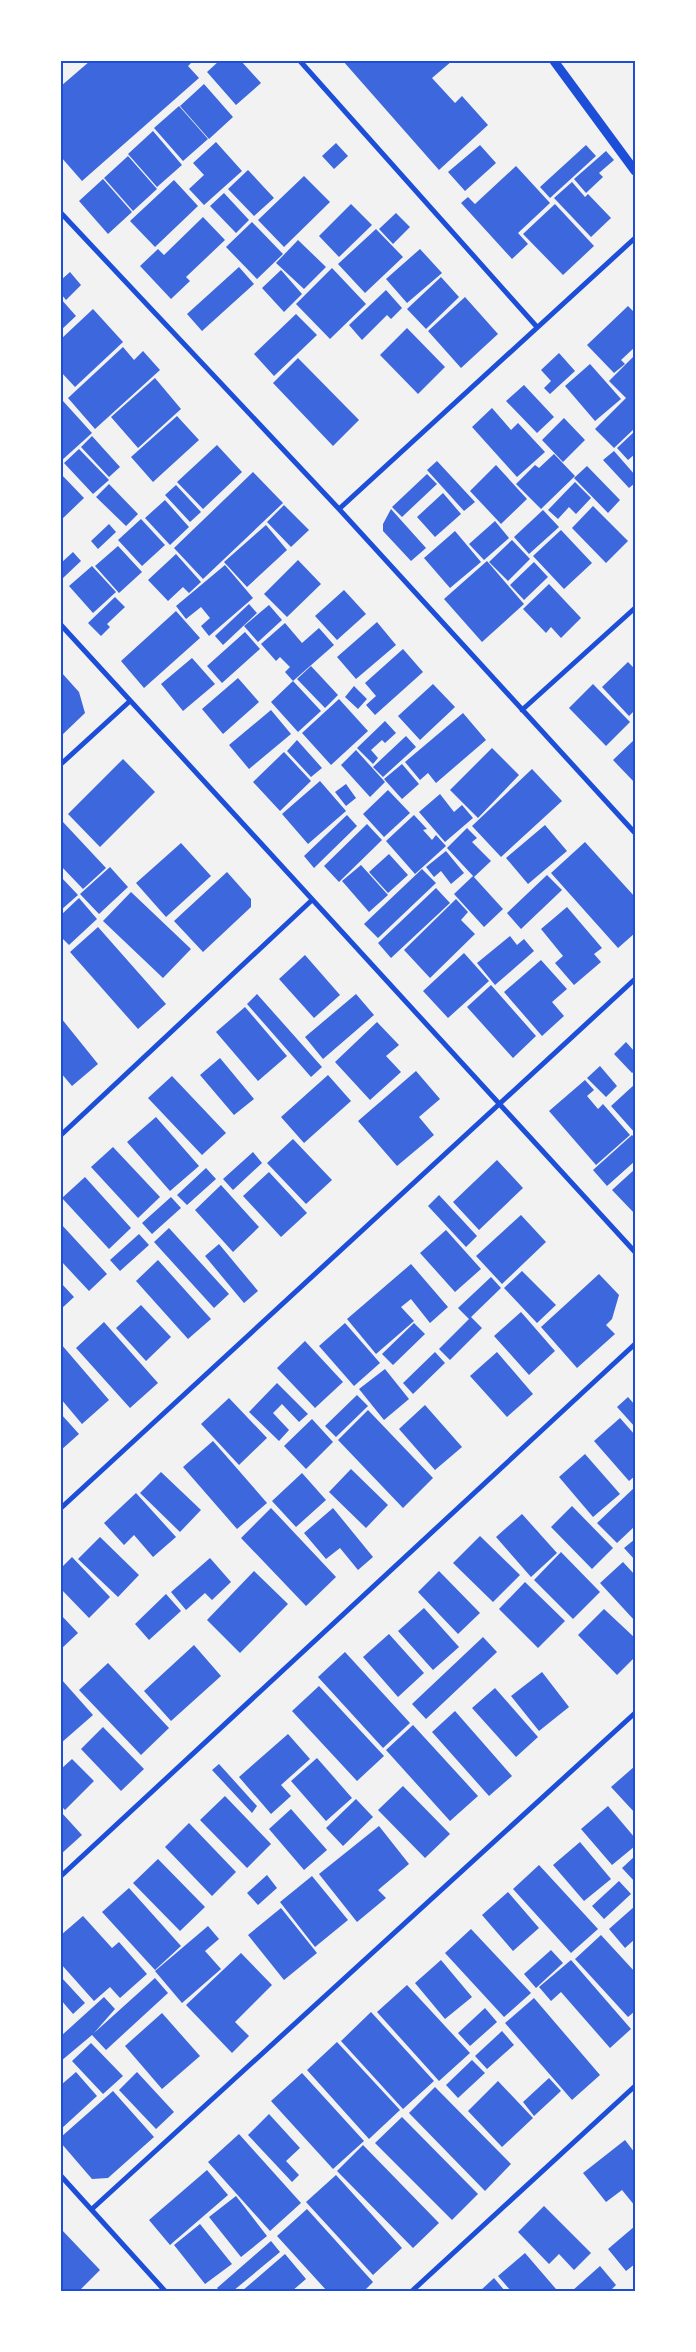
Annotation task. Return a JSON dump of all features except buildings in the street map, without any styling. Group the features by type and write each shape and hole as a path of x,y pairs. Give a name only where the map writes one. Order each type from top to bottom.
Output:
{"street":[{"path":"300,61 537,327"},
{"path":"554,61 635,171"},
{"path":"61,213 339,509 635,833"},
{"path":"339,509 635,238"},
{"path":"522,710 635,608"},
{"path":"61,625 635,1252"},
{"path":"61,764 130,701"},
{"path":"61,1135 312,900"},
{"path":"61,1508 635,978"},
{"path":"61,1876 635,1344"},
{"path":"92,2209 635,1713"},
{"path":"412,2291 635,2086"},
{"path":"61,2176 165,2291"}]}
